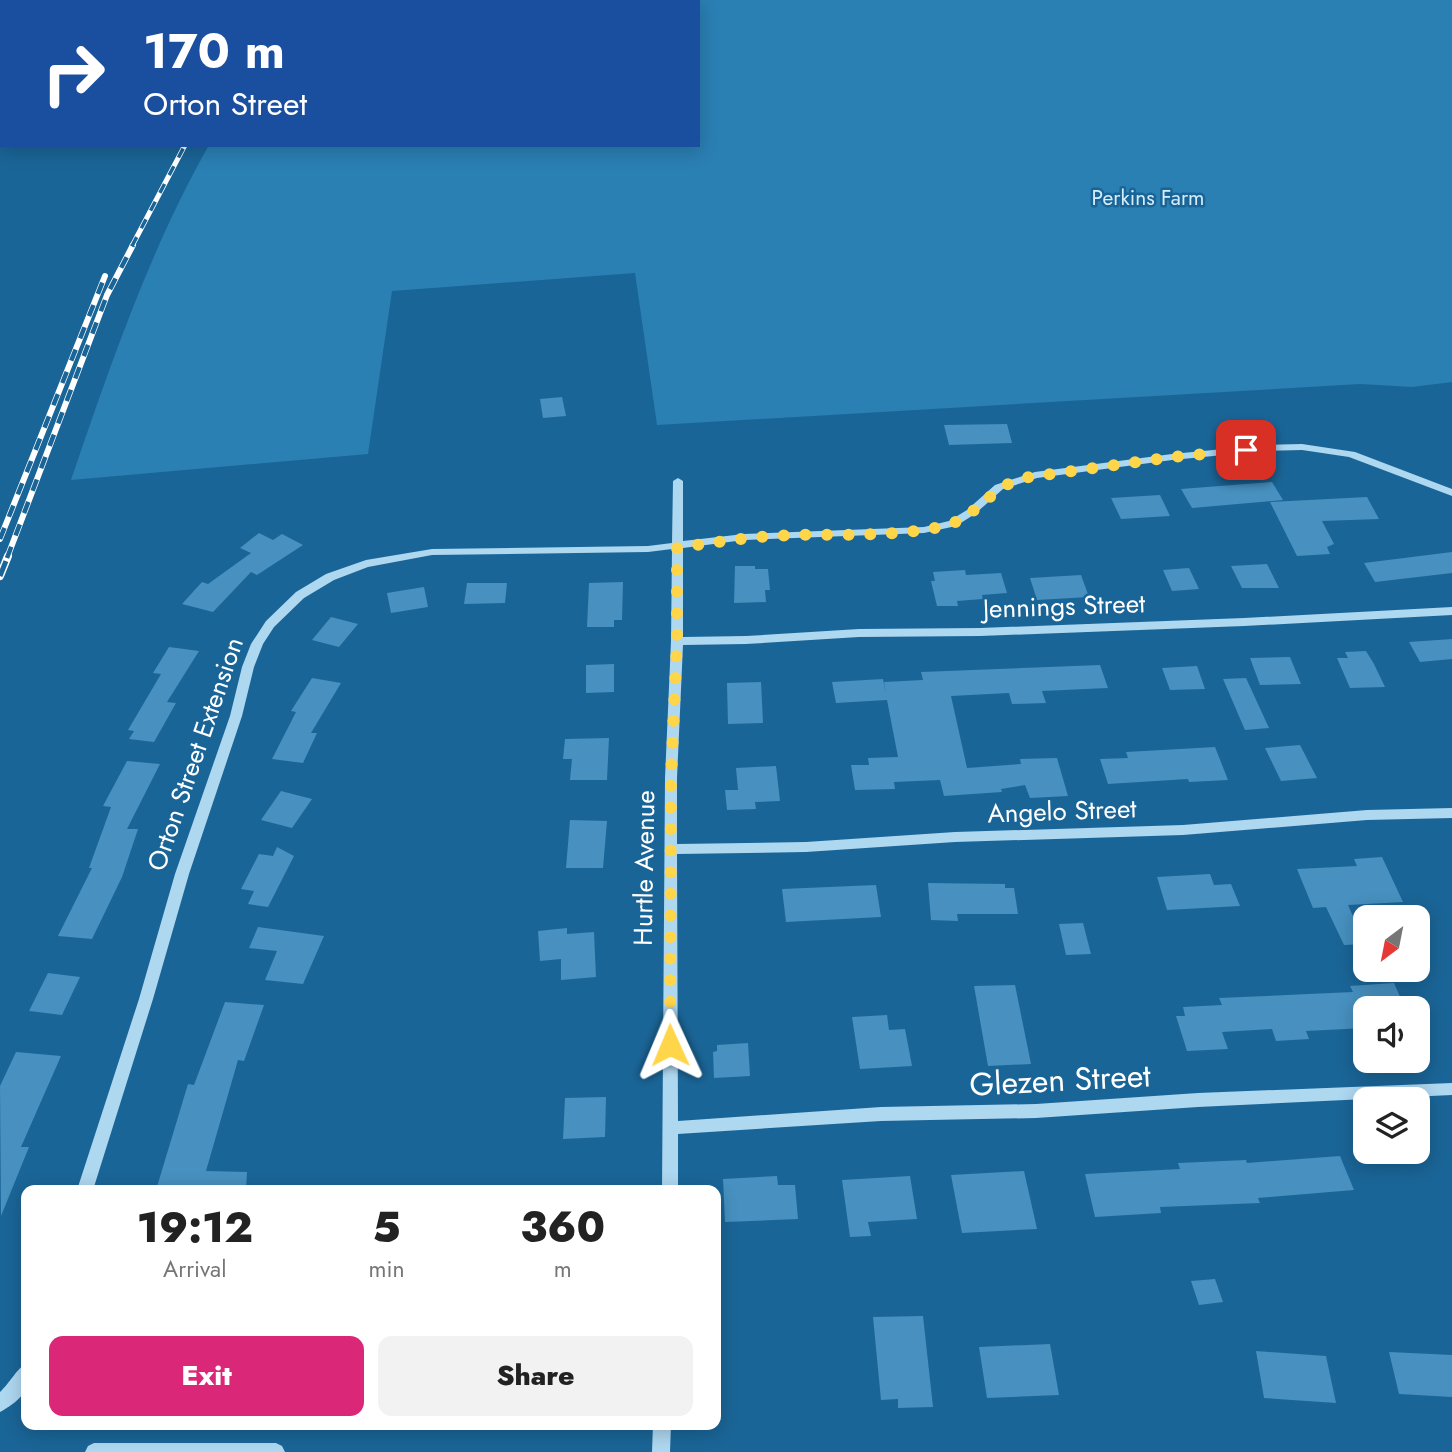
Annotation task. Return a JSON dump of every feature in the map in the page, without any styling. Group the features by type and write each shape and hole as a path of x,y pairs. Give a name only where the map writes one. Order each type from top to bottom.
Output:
{"street":[{"name":"Orton Street Extension","path":"87,1185 146,999 182,874 236,716 248,667 257,644 278,615 300,595 330,577 366,564 398,557 459,551 677,548 744,537 881,533 939,527 963,518 999,487 1035,475 1265,448 1302,447 1351,454 1452,493"},
{"name":"Hurtle Avenue","path":"670,1185 669,968 678,481"},
{"name":"Jennings Street","path":"677,641 1244,622 1452,611"},
{"name":"Angelo Street","path":"672,849 806,847 955,837 1184,830 1367,815 1452,813"},
{"name":"Glezen Street","path":"671,1128 881,1114 1036,1111 1198,1100 1452,1089"},
{"path":"0,1404 21,1381"},
{"path":"661,1452 662,1430"},
{"path":"94,1452 275,1452"}],"green space":[{"name":"Perkins Farm","path":"700,0 1452,0 1452,382 1412,387 1360,384 657,425 635,273 392,291 368,454 71,480 132,310 187,185 208,147 700,147"}],"building":[{"path":"562,397 566,416 543,418 540,399"},
{"path":"1007,424 1012,443 949,445 944,425"},
{"path":"1272,482 1283,500 1192,508 1181,489"},
{"path":"1160,495 1170,516 1121,519 1111,498"},
{"path":"1367,497 1379,519 1322,521 1334,544 1327,547 1330,554 1297,556 1270,502"},
{"path":"259,533 273,540 282,534 303,545 257,575 251,572 213,612 182,604 202,582 208,584 251,553 240,548"},
{"path":"1452,552 1452,573 1375,582 1364,563"},
{"path":"1267,564 1279,588 1242,588 1231,566"},
{"path":"735,566 768,569 770,590 765,590 766,602 734,603"},
{"path":"1189,568 1199,589 1172,591 1163,570"},
{"path":"965,570 966,575 1001,573 1007,593 982,595 983,599 957,601 958,606 937,606 931,581 935,581 933,572"},
{"path":"1081,575 1089,597 1037,600 1030,578"},
{"path":"623,582 622,620 614,620 614,627 587,627 589,583"},
{"path":"467,583 507,583 505,603 464,604"},
{"path":"424,587 428,607 391,613 387,593"},
{"path":"331,617 358,624 339,647 312,640"},
{"path":"1452,639 1452,659 1420,662 1409,642"},
{"path":"169,647 199,651 167,702 176,703 154,742 129,739 134,731 128,730 161,674 153,673"},
{"path":"1366,651 1385,687 1350,688 1337,658 1348,658 1345,652"},
{"path":"1290,657 1301,684 1260,685 1250,658"},
{"path":"614,664 614,692 586,693 586,665"},
{"path":"1100,665 1108,688 1042,691 1046,703 1012,704 1009,693 951,696 967,768 1021,764 1020,759 1057,758 1068,796 1030,798 1025,785 1001,789 1002,792 944,796 940,780 894,782 895,789 855,790 851,765 869,765 868,758 898,757 887,700 836,703 832,682 883,679 886,694 884,682 923,680 921,672"},
{"path":"1197,666 1205,689 1170,690 1162,668"},
{"path":"312,678 341,683 311,733 317,733 303,763 272,759 296,712 291,711"},
{"path":"1246,678 1269,728 1245,730 1223,679"},
{"path":"761,682 763,723 728,724 727,683"},
{"path":"609,738 607,780 570,780 572,759 563,759 565,739"},
{"path":"1300,745 1317,778 1281,781 1265,748"},
{"path":"1215,747 1228,780 1189,782 1188,779 1108,784 1100,759 1128,758 1126,752"},
{"path":"127,761 160,764 127,829 138,829 122,877 92,939 58,936 92,868 89,868 111,807 103,806"},
{"path":"776,766 780,801 755,802 756,809 727,810 725,790 738,790 736,768"},
{"path":"281,791 312,799 292,828 261,820"},
{"path":"570,820 607,821 603,868 566,868"},
{"path":"277,847 294,856 268,907 248,904 254,891 241,889 259,854 273,856"},
{"path":"1382,857 1403,902 1348,905 1353,916 1353,945 1344,945 1326,907 1313,908 1297,869 1357,866 1354,859"},
{"path":"1210,874 1214,885 1231,884 1240,906 1167,910 1157,877"},
{"path":"928,883 1005,884 1005,888 1014,888 1018,914 957,914 958,921 931,920"},
{"path":"876,885 881,917 786,922 782,889"},
{"path":"1083,923 1091,954 1066,955 1059,924"},
{"path":"258,927 324,936 303,984 265,980 277,951 249,948"},
{"path":"567,928 567,934 594,932 596,977 561,980 561,959 540,961 538,931"},
{"path":"48,973 80,977 62,1015 29,1011"},
{"path":"1394,983 1400,996 1353,996 1353,1029 1306,1031 1309,1039 1276,1041 1272,1029 1222,1032 1228,1049 1187,1051 1176,1016 1185,1016 1183,1007 1222,1005 1219,998 1353,992 1350,986"},
{"path":"1015,985 1031,1064 988,1066 974,986"},
{"path":"225,1002 264,1005 244,1061 238,1060 206,1171 247,1172 246,1185 158,1185 188,1084 194,1085"},
{"path":"887,1015 889,1030 905,1029 912,1066 860,1069 852,1017"},
{"path":"748,1043 750,1076 714,1078 713,1052 717,1051 717,1045"},
{"path":"16,1052 61,1056 21,1147 29,1147 1,1216 0,1086"},
{"path":"606,1097 605,1137 563,1139 565,1098"},
{"path":"1340,1156 1354,1190 1258,1198 1260,1203 1160,1207 1161,1213 1095,1217 1085,1174 1180,1169 1178,1163 1246,1160 1247,1163"},
{"path":"1024,1171 1037,1229 962,1233 951,1175"},
{"path":"777,1176 778,1185 795,1185 798,1219 725,1222 723,1179"},
{"path":"910,1176 917,1219 868,1222 871,1236 850,1237 842,1180"},
{"path":"1215,1279 1223,1302 1199,1305 1191,1281"},
{"path":"923,1316 933,1407 898,1408 898,1399 881,1400 873,1317"},
{"path":"1050,1344 1059,1395 987,1398 979,1347"},
{"path":"1256,1351 1326,1356 1336,1403 1264,1398"},
{"path":"1389,1352 1452,1355 1452,1397 1399,1394"}],"railway":[{"path":"132,246 184,147"},
{"path":"7,558 107,295 133,245"},
{"path":"0,539 105,276"},
{"path":"0,576 8,556"}],"route":[{"path":"670,1045 671,778 677,641 677,548 744,537 881,533 939,527 953,524 980,505 999,487 1022,478 1172,457 1246,450"}]}
